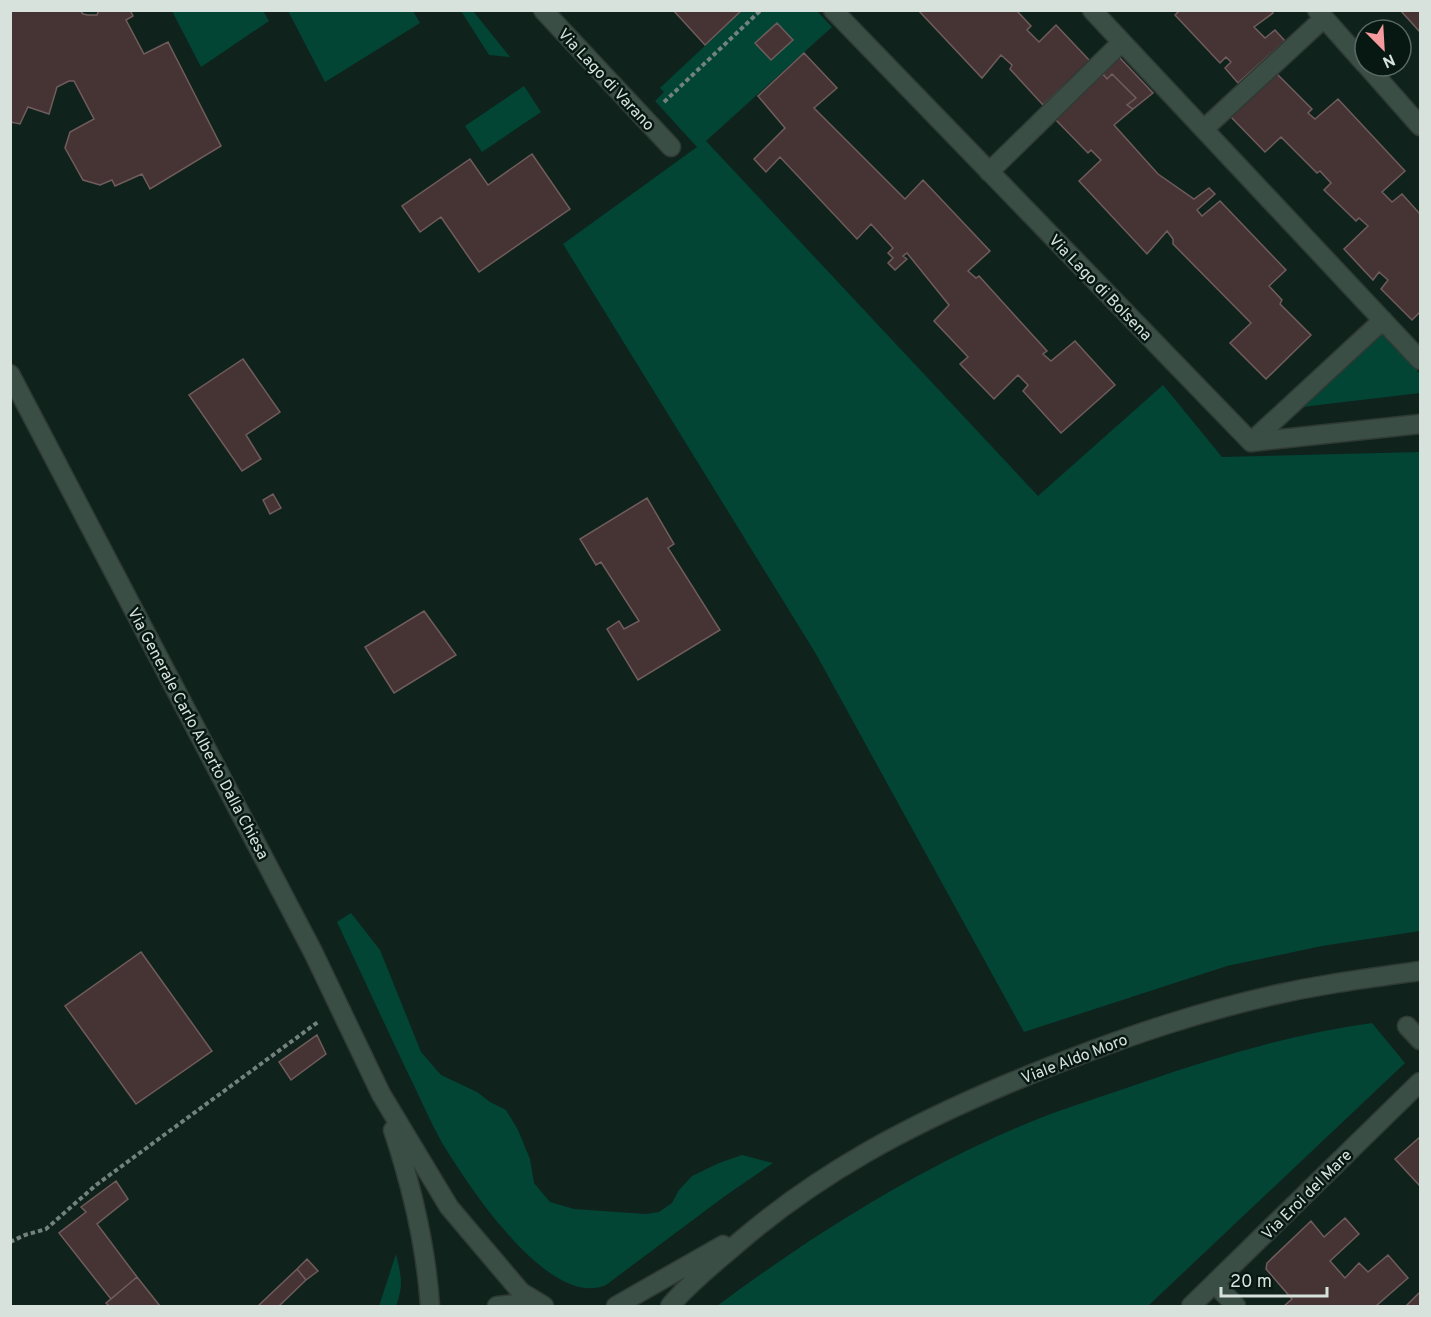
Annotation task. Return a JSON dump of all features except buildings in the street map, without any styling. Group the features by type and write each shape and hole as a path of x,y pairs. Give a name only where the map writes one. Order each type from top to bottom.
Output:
{"street":[{"name":"Via Lago di Varano","path":"543,10 671,147"},
{"name":"Via Lago di Bolsena","path":"833,10 1251,442"},
{"path":"1092,10 1420,360"},
{"path":"1204,129 1320,14 1353,51"},
{"path":"989,172 1122,42"},
{"path":"1378,78 1420,126"},
{"path":"1251,442 1383,320"},
{"name":"Via Generale Carlo Alberto Dalla Chiesa","path":"10,374 314,952 381,1094"},
{"path":"1251,442 1420,424"},
{"name":"Viale Aldo Moro","path":"670,1306 692,1282 792,1199 878,1144 979,1096 1145,1031 1227,1007 1329,984 1420,971"},
{"path":"1407,1026 1420,1040"},
{"name":"Via Eroi del Mare","path":"1191,1306 1420,1082"},
{"path":"381,1094 410,1180 428,1274 430,1306"},
{"path":"381,1094 449,1207 521,1292 544,1306"},
{"name":"Viale Aldo Moro","path":"616,1306 759,1225"},
{"path":"1215,1284 1236,1306"},
{"path":"497,1306 516,1304 536,1306"}],"path":[{"path":"646,119 761,10"},
{"path":"10,1242 46,1228 96,1185 338,1007"}],"green space":[{"path":"172,11 263,11 269,21 201,67"},
{"path":"288,11 413,11 420,23 325,82"},
{"path":"461,11 473,11 510,57 489,55"},
{"path":"742,11 817,11 832,27 706,141 1038,496 1163,385 1222,457 1420,452 1420,931 1322,946 1227,966 1024,1032 816,654 563,244 697,147 655,101 664,92 660,88"},
{"path":"524,86 541,112 482,152 465,126"},
{"path":"1383,333 1420,374 1420,393 1302,407"},
{"path":"351,913 380,950 421,1052 441,1075 477,1092 506,1110 518,1130 530,1159 534,1183 550,1202 574,1209 646,1214 659,1212 672,1203 679,1190 692,1176 719,1163 742,1155 773,1163 606,1285 583,1288 559,1279 535,1261 511,1238 469,1184 441,1141 337,922"},
{"path":"1372,1023 1405,1063 1148,1306 717,1306 824,1231 861,1208 937,1166 1016,1128 1047,1115 1228,1055 1314,1033"},
{"path":"396,1254 401,1280 399,1299 396,1306 379,1306"}]}
